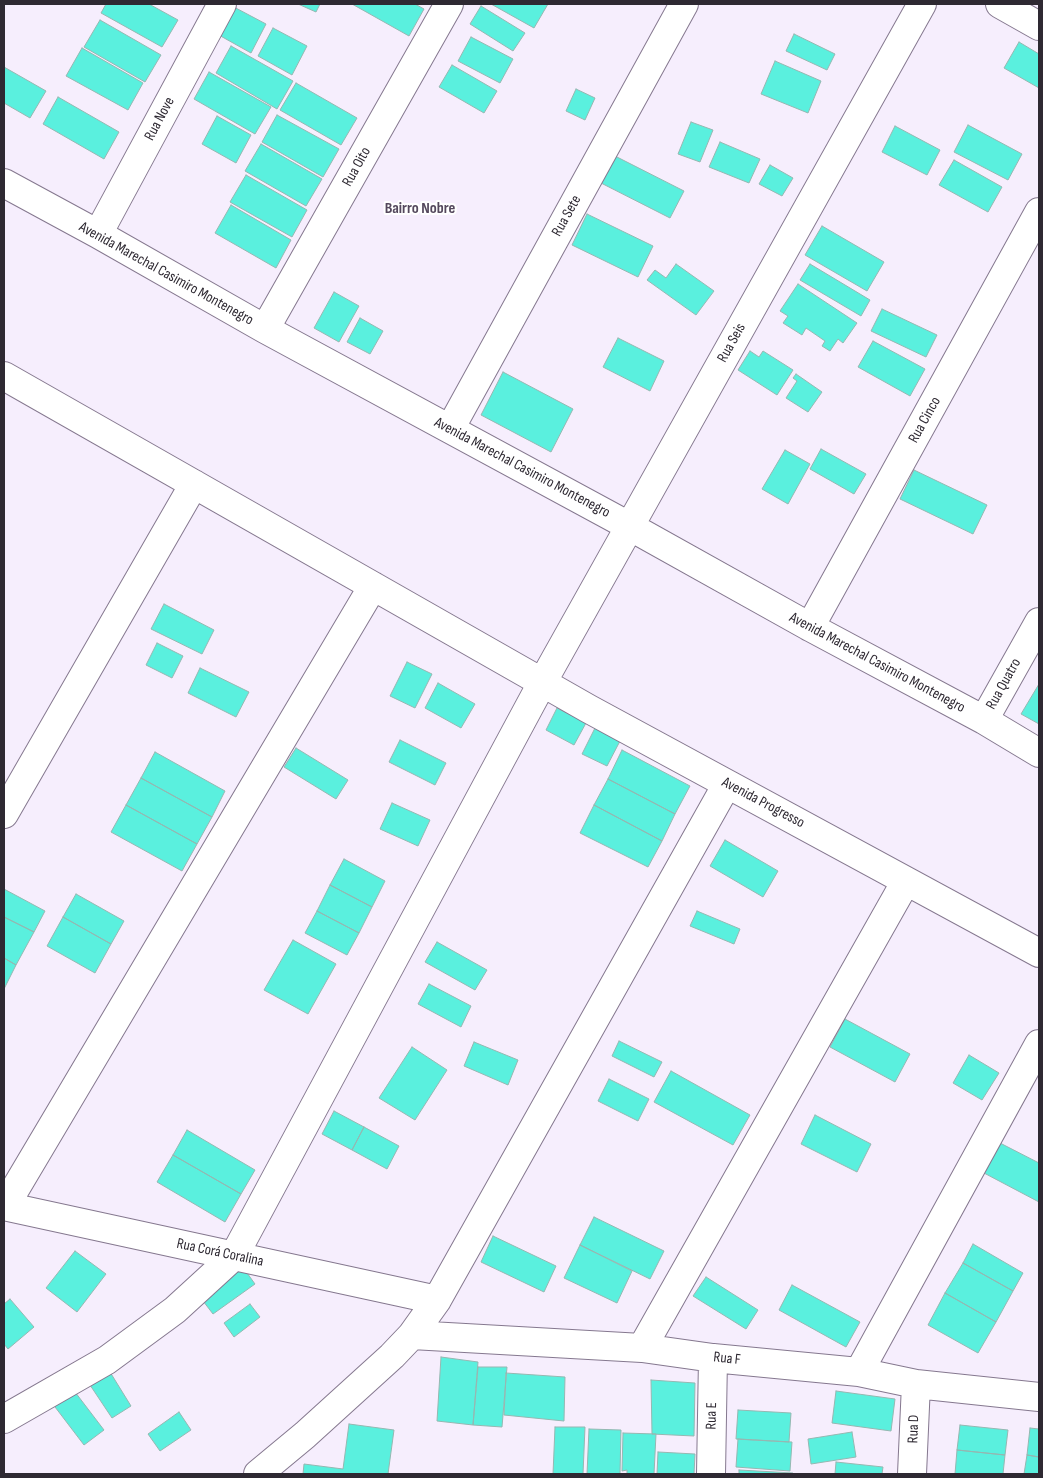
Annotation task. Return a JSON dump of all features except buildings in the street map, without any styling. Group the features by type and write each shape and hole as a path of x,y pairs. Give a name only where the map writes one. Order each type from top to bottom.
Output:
{"street":[{"name":"Rua Nove","path":"98,234 222,4"},
{"name":"Rua Oito","path":"265,330 449,4"},
{"name":"Rua Sete","path":"450,429 684,4"},
{"name":"Rua Seis","path":"4,1420 107,1360 175,1310 234,1256 542,683 922,4"},
{"path":"1000,4 1039,26"},
{"name":"Avenida Marechal Casimiro Montenegro","path":"4,183 98,234 265,330 984,720 1039,753"},
{"name":"Rua Cinco","path":"810,627 1039,212"},
{"name":"Avenida Progresso","path":"6,382 194,484 542,683 1039,953"},
{"path":"4,814 194,484"},
{"path":"4,1206 373,586"},
{"name":"Rua Quatro","path":"984,720 1039,622"},
{"path":"258,1474 312,1429 392,1356 412,1335 437,1300 727,784"},
{"path":"642,1348 906,881"},
{"path":"859,1372 1039,1044"},
{"name":"Rua Corá Coralina","path":"4,1206 437,1300"},
{"name":"Rua F","path":"412,1335 642,1348 713,1358 859,1372 916,1384 1039,1397"},
{"name":"Rua E","path":"712,1474 713,1358"},
{"name":"Rua D","path":"912,1474 916,1384"}],"district":[{"name":"Bairro Nobre","path":"420,209"}]}
